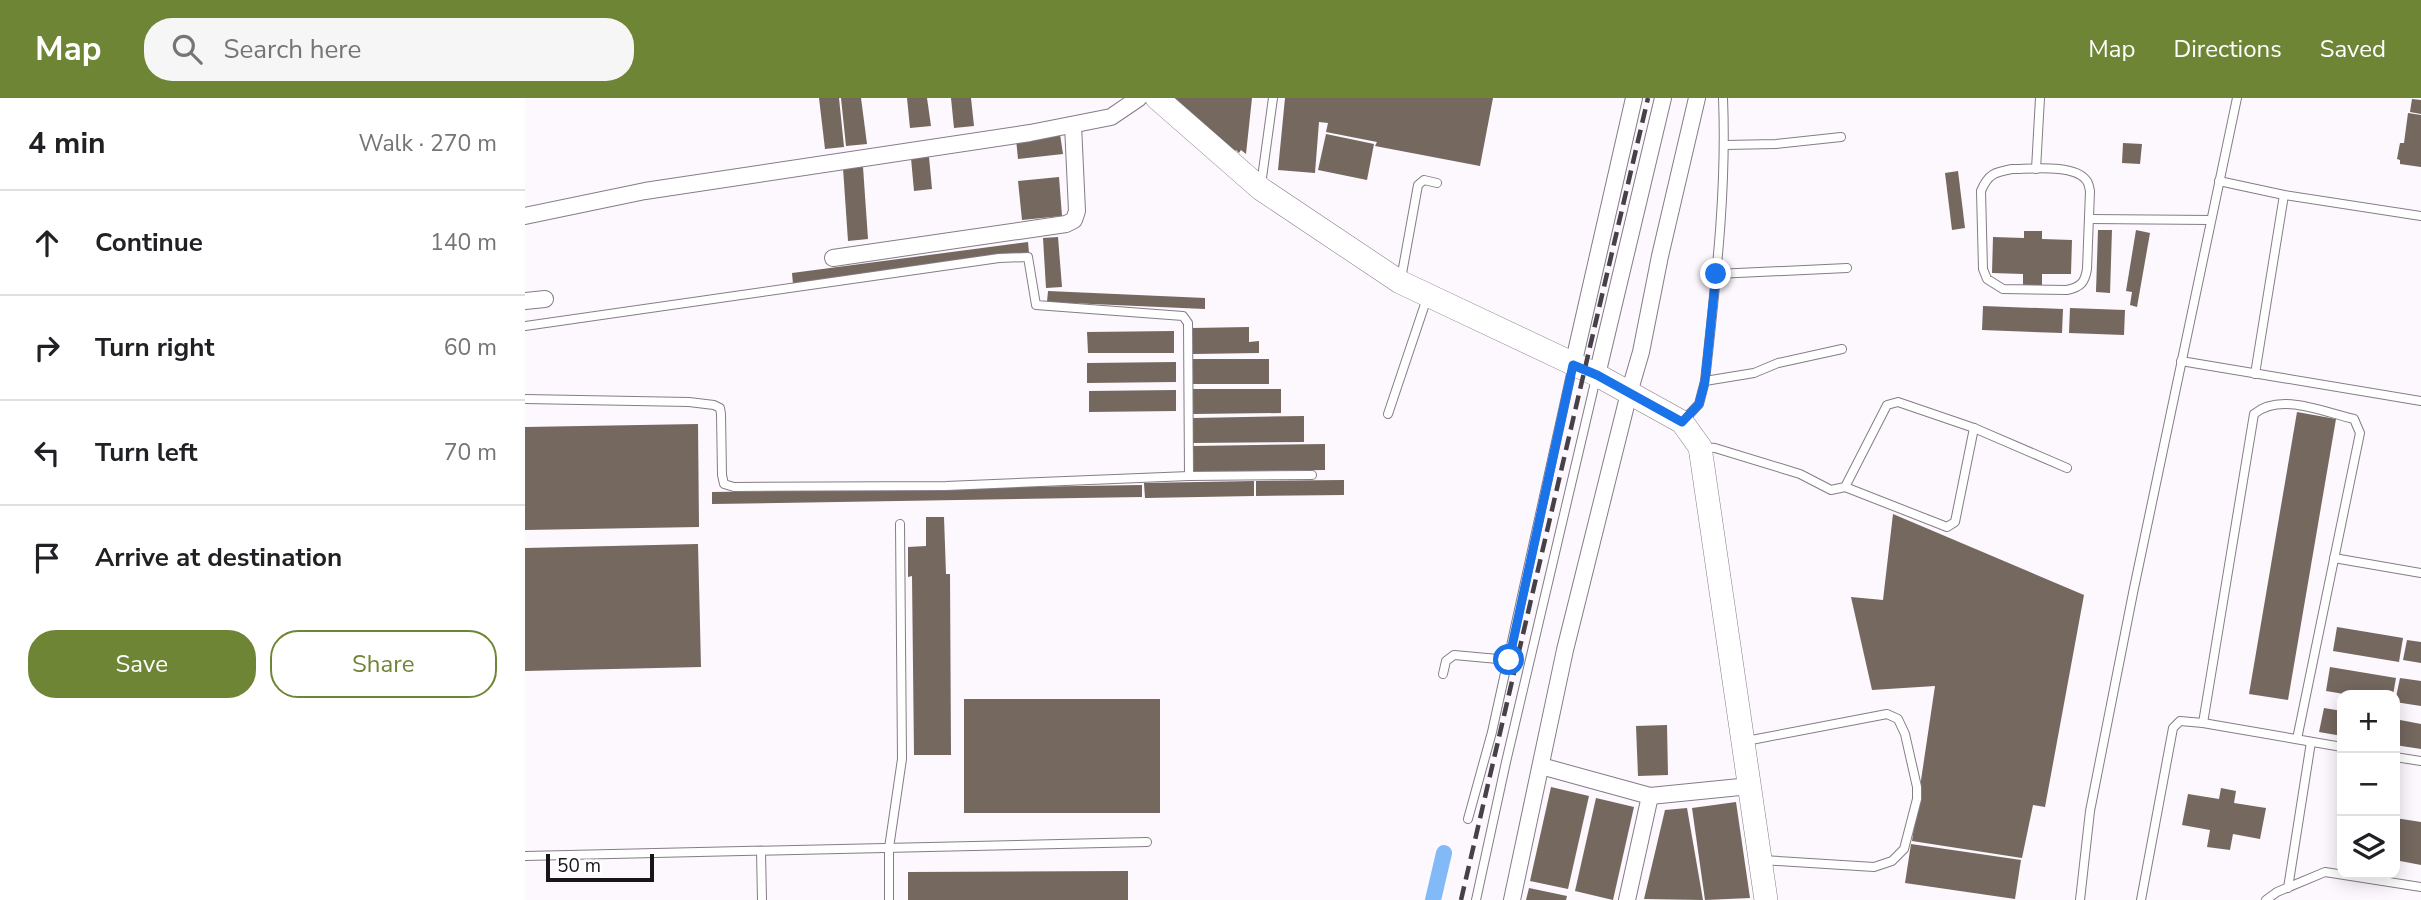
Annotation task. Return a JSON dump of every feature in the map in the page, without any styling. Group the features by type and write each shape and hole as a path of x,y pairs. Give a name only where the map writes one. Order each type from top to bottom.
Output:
{"street":[{"path":"525,216 645,191 836,164 1073,125 1111,117 1139,98"},
{"path":"1157,98 1261,189 1400,282 1597,375 1682,422 1700,447 1766,900"},
{"path":"1573,365 1634,98"},
{"path":"1597,375 1663,98"},
{"path":"1511,900 1565,650 1641,352 1660,256 1697,98"},
{"path":"833,258 1066,224 1074,220 1077,211 1073,125"},
{"path":"525,301 545,299"},
{"path":"1541,766 1650,796 1749,786"},
{"path":"1627,900 1650,796"}],"lane":[{"path":"1261,189 1273,98"},
{"path":"1682,422 1699,404 1705,381 1725,145 1723,98"},
{"path":"2036,169 2040,98"},
{"path":"2080,900 2090,811 2237,98"},
{"path":"1725,145 1776,145 1841,137"},
{"path":"2060,169 2075,173 2086,179 2090,191 2090,219 2085,281 2077,288 2003,289 1987,279 1983,268 1981,191 1986,179 1993,173 2060,169"},
{"path":"1400,282 1418,184 1424,180 1437,183"},
{"path":"2219,181 2284,195 2421,216"},
{"path":"2255,373 2284,195"},
{"path":"2090,219 2210,220"},
{"path":"525,326 999,258 1028,257 1036,305 1183,316 1188,323 1189,476"},
{"path":"1716,274 1847,268"},
{"path":"1388,414 1428,296"},
{"path":"1705,381 1754,373 1778,363 1842,349"},
{"path":"2181,361 2421,401"},
{"path":"1468,819 1509,660 1573,365"},
{"path":"1476,900 1597,375"},
{"path":"525,399 689,402 715,405 720,408 721,414 724,484 734,487 946,486 1189,476 1313,475"},
{"path":"1845,487 1887,405 1892,402 1974,428 2067,468"},
{"path":"2203,723 2254,414 2265,405 2285,403 2354,419 2360,433 2297,739"},
{"path":"1700,447 1715,448 1800,474 1831,490 1845,487 1947,527 1955,522 1974,428"},
{"path":"889,900 889,848 901,759 900,524"},
{"path":"2334,558 2421,573"},
{"path":"1443,674 1446,662 1454,655 1509,660"},
{"path":"1743,742 1887,714 1898,719 1905,734 1917,787 1917,799 1904,849 1892,861 1874,867 1760,859"},
{"path":"2151,900 2141,899 2172,728 2179,721 2337,746"},
{"path":"2288,888 2311,742"},
{"path":"2400,758 2421,761"},
{"path":"525,856 1147,842"},
{"path":"761,851 761,900"},
{"path":"2266,900 2325,872 2421,887"}],"building":[{"path":"819,98 839,98 844,147 825,149"},
{"path":"841,98 861,98 867,144 846,146"},
{"path":"907,98 927,98 931,126 910,128"},
{"path":"951,98 971,98 974,126 954,128"},
{"path":"1172,98 1252,98 1246,154 1241,150 1239,153 1236,150 1234,152"},
{"path":"1285,98 1493,98 1480,166 1375,146 1377,142 1326,132 1328,123 1319,122 1315,173 1278,170"},
{"path":"2412,99 2421,100 2421,114 2410,112"},
{"path":"2408,113 2421,115 2421,167 2400,164 2397,159 2400,143 2404,143"},
{"path":"1060,134 1063,154 1018,159 1016,139"},
{"path":"1326,134 1374,144 1367,180 1318,170"},
{"path":"2123,143 2142,144 2140,164 2122,163"},
{"path":"929,157 932,189 914,191 911,158"},
{"path":"863,167 868,239 848,241 843,168"},
{"path":"1958,171 1965,228 1952,230 1945,173"},
{"path":"1059,177 1062,216 1022,220 1018,181"},
{"path":"2098,230 2112,230 2110,293 2096,292"},
{"path":"2136,230 2150,233 2137,307 2130,305 2132,292 2126,291"},
{"path":"2024,231 2042,231 2042,239 2072,240 2071,274 2042,274 2042,286 2023,286 2023,274 1992,273 1993,237 2024,238"},
{"path":"1058,237 1062,287 1046,288 1043,238"},
{"path":"1028,242 1029,253 793,284 792,273"},
{"path":"1048,291 1205,298 1205,309 1047,302"},
{"path":"1983,306 2063,309 2062,333 1982,330"},
{"path":"2070,308 2125,310 2124,335 2069,333"},
{"path":"1249,327 1249,342 1259,341 1259,353 1193,354 1192,328"},
{"path":"1174,331 1174,353 1088,353 1087,332"},
{"path":"1193,359 1269,359 1269,384 1193,384"},
{"path":"1176,362 1176,382 1087,383 1087,363"},
{"path":"1193,389 1281,389 1281,413 1193,414"},
{"path":"1176,390 1176,411 1089,412 1089,391"},
{"path":"2297,412 2336,419 2288,700 2249,694"},
{"path":"1304,416 1304,442 1193,443 1193,418"},
{"path":"698,424 699,527 525,530 525,427"},
{"path":"1325,444 1325,470 1194,472 1193,446"},
{"path":"1344,480 1344,495 1256,496 1256,481"},
{"path":"1254,481 1254,496 1145,498 1144,483"},
{"path":"1142,485 1142,497 712,504 712,492"},
{"path":"1893,514 2084,595 2045,807 2033,805 2022,858 1912,841 1935,686 1872,690 1851,597 1883,600"},
{"path":"926,517 944,517 946,574 950,574 951,755 914,755 912,576 908,577 908,547 926,546"},
{"path":"698,544 701,667 525,671 525,548"},
{"path":"2337,627 2403,638 2399,662 2333,651"},
{"path":"2407,640 2421,642 2421,663 2403,660"},
{"path":"2330,667 2396,678 2394,690 2326,691"},
{"path":"2400,678 2421,681 2421,706 2400,703 2400,690 2398,690"},
{"path":"964,699 1160,699 1160,813 964,813"},
{"path":"2324,708 2337,710 2337,735 2319,732"},
{"path":"2400,720 2421,724 2421,749 2400,746"},
{"path":"1667,725 1668,775 1638,776 1636,726"},
{"path":"1551,787 1589,796 1568,889 1530,881"},
{"path":"2221,788 2236,791 2234,803 2266,808 2260,839 2233,834 2230,850 2207,847 2210,830 2182,825 2188,794 2219,799"},
{"path":"1596,798 1634,807 1613,900 1575,891"},
{"path":"1736,802 1750,898 1705,900 1692,808"},
{"path":"1687,808 1703,900 1644,899 1665,810"},
{"path":"2400,819 2421,822 2421,865 2400,861"},
{"path":"1911,844 2021,860 2015,899 1905,883"},
{"path":"1128,871 1128,900 908,900 908,872"},
{"path":"1529,888 1567,896 1566,900 1526,900"}],"waterway":[{"path":"1433,900 1444,853"}],"railway":[{"path":"1461,900 1648,98"}],"route":[{"path":"1509,660 1573,365 1597,375 1682,422 1699,404 1705,381 1716,274"}]}
